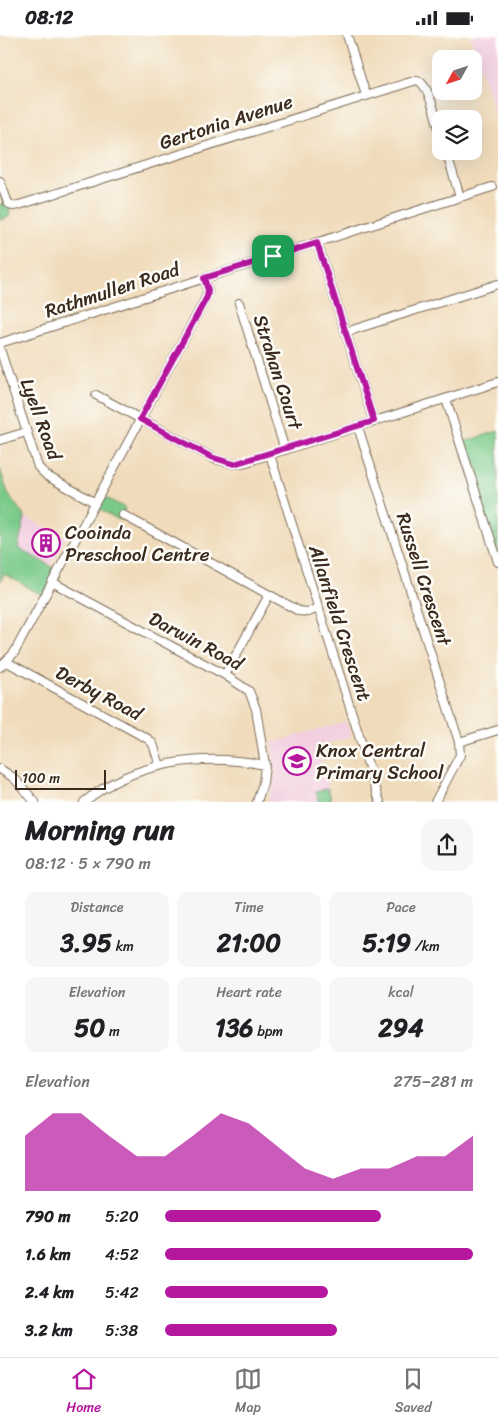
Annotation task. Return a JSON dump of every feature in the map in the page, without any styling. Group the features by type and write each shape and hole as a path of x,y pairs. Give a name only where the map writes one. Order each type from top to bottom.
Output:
{"street":[{"path":"347,35 366,95"},
{"name":"Gertonia Avenue","path":"0,181 8,203 13,206 18,205 415,80 422,81 433,110"},
{"path":"449,160 460,197"},
{"name":"Rathmullen Road","path":"0,343 492,187"},
{"path":"317,243 374,421"},
{"path":"4,665 52,582 207,297 208,290 204,278"},
{"path":"346,332 498,284"},
{"name":"Strahan Court","path":"239,303 285,450"},
{"name":"Lyell Road","path":"0,349 36,463 44,474 94,502"},
{"path":"96,395 225,463 242,463 498,382"},
{"path":"446,399 498,562"},
{"name":"Russell Crescent","path":"358,427 459,742"},
{"path":"0,440 26,432"},
{"name":"Allanfield Crescent","path":"270,455 380,802"},
{"path":"123,515 302,612 319,608"},
{"name":"Darwin Road","path":"52,582 225,675 249,691 258,718 265,765 263,783 257,802"},
{"path":"225,675 269,595"},
{"name":"Derby Road","path":"4,665 148,739 153,744 160,766"},
{"path":"435,802 460,755 459,742 498,730"},
{"path":"84,802 119,781 160,766 212,758 265,765"},
{"path":"0,769 15,779 35,802"}],"shaded area":[{"path":"470,35 498,35 498,124 482,73 482,50 475,50"},
{"path":"25,517 66,537 51,566 18,548"},
{"name":"Knox Central Primary School","path":"346,721 352,736 316,748 333,802 268,802 275,774 272,743"}],"green space":[{"path":"7,202 11,205 9,217 0,220 0,204"},
{"path":"498,431 498,562 460,443"},
{"path":"0,468 8,494 25,517 18,548 58,570 44,596 4,574 0,582"},
{"path":"99,494 125,508 119,520 93,506"},
{"path":"328,788 332,802 319,802 316,792"}],"place":[{"name":"Cooinda Preschool Centre","path":"46,543"},
{"name":"Knox Central Primary School","path":"297,761"}],"route":[{"path":"317,243 374,421 246,462 225,463 140,419 207,297 208,290 204,278 273,256 317,243"}]}
